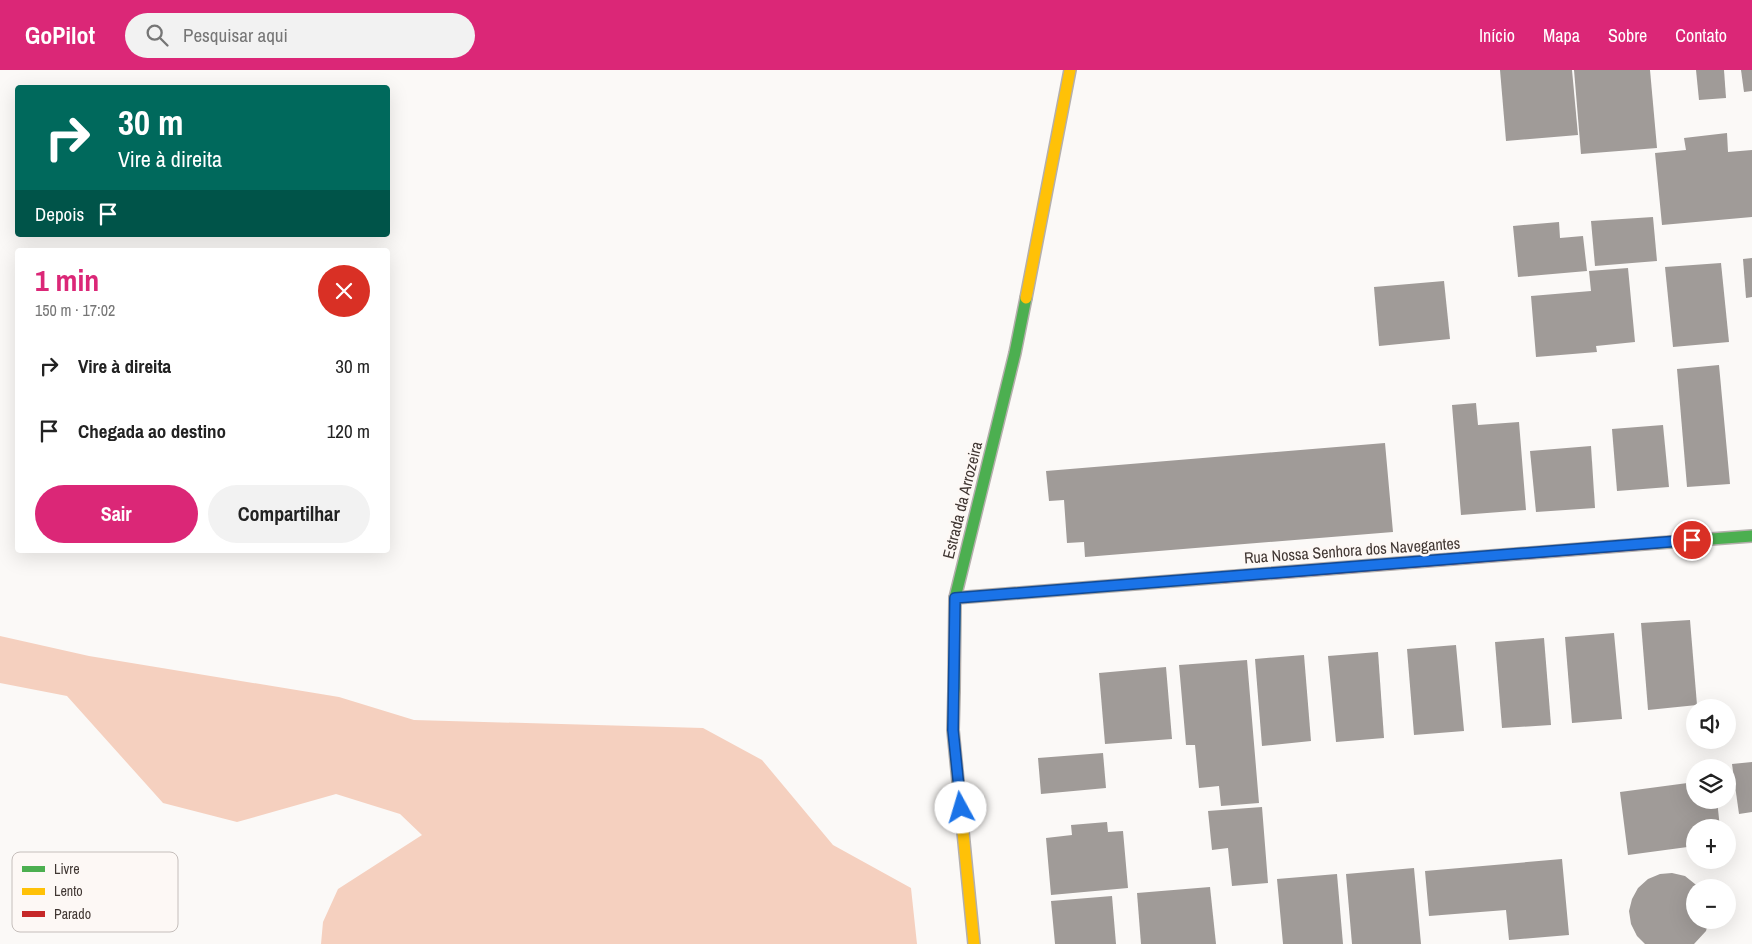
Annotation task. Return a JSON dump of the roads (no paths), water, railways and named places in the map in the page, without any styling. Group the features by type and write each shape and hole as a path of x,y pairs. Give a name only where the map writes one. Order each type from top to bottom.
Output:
{"main road":[{"name":"Estrada da Arrozeira","path":"974,944 953,730 955,598 1015,353 1070,70"},
{"name":"Rua Nossa Senhora dos Navegantes","path":"955,598 1752,536"}]}
